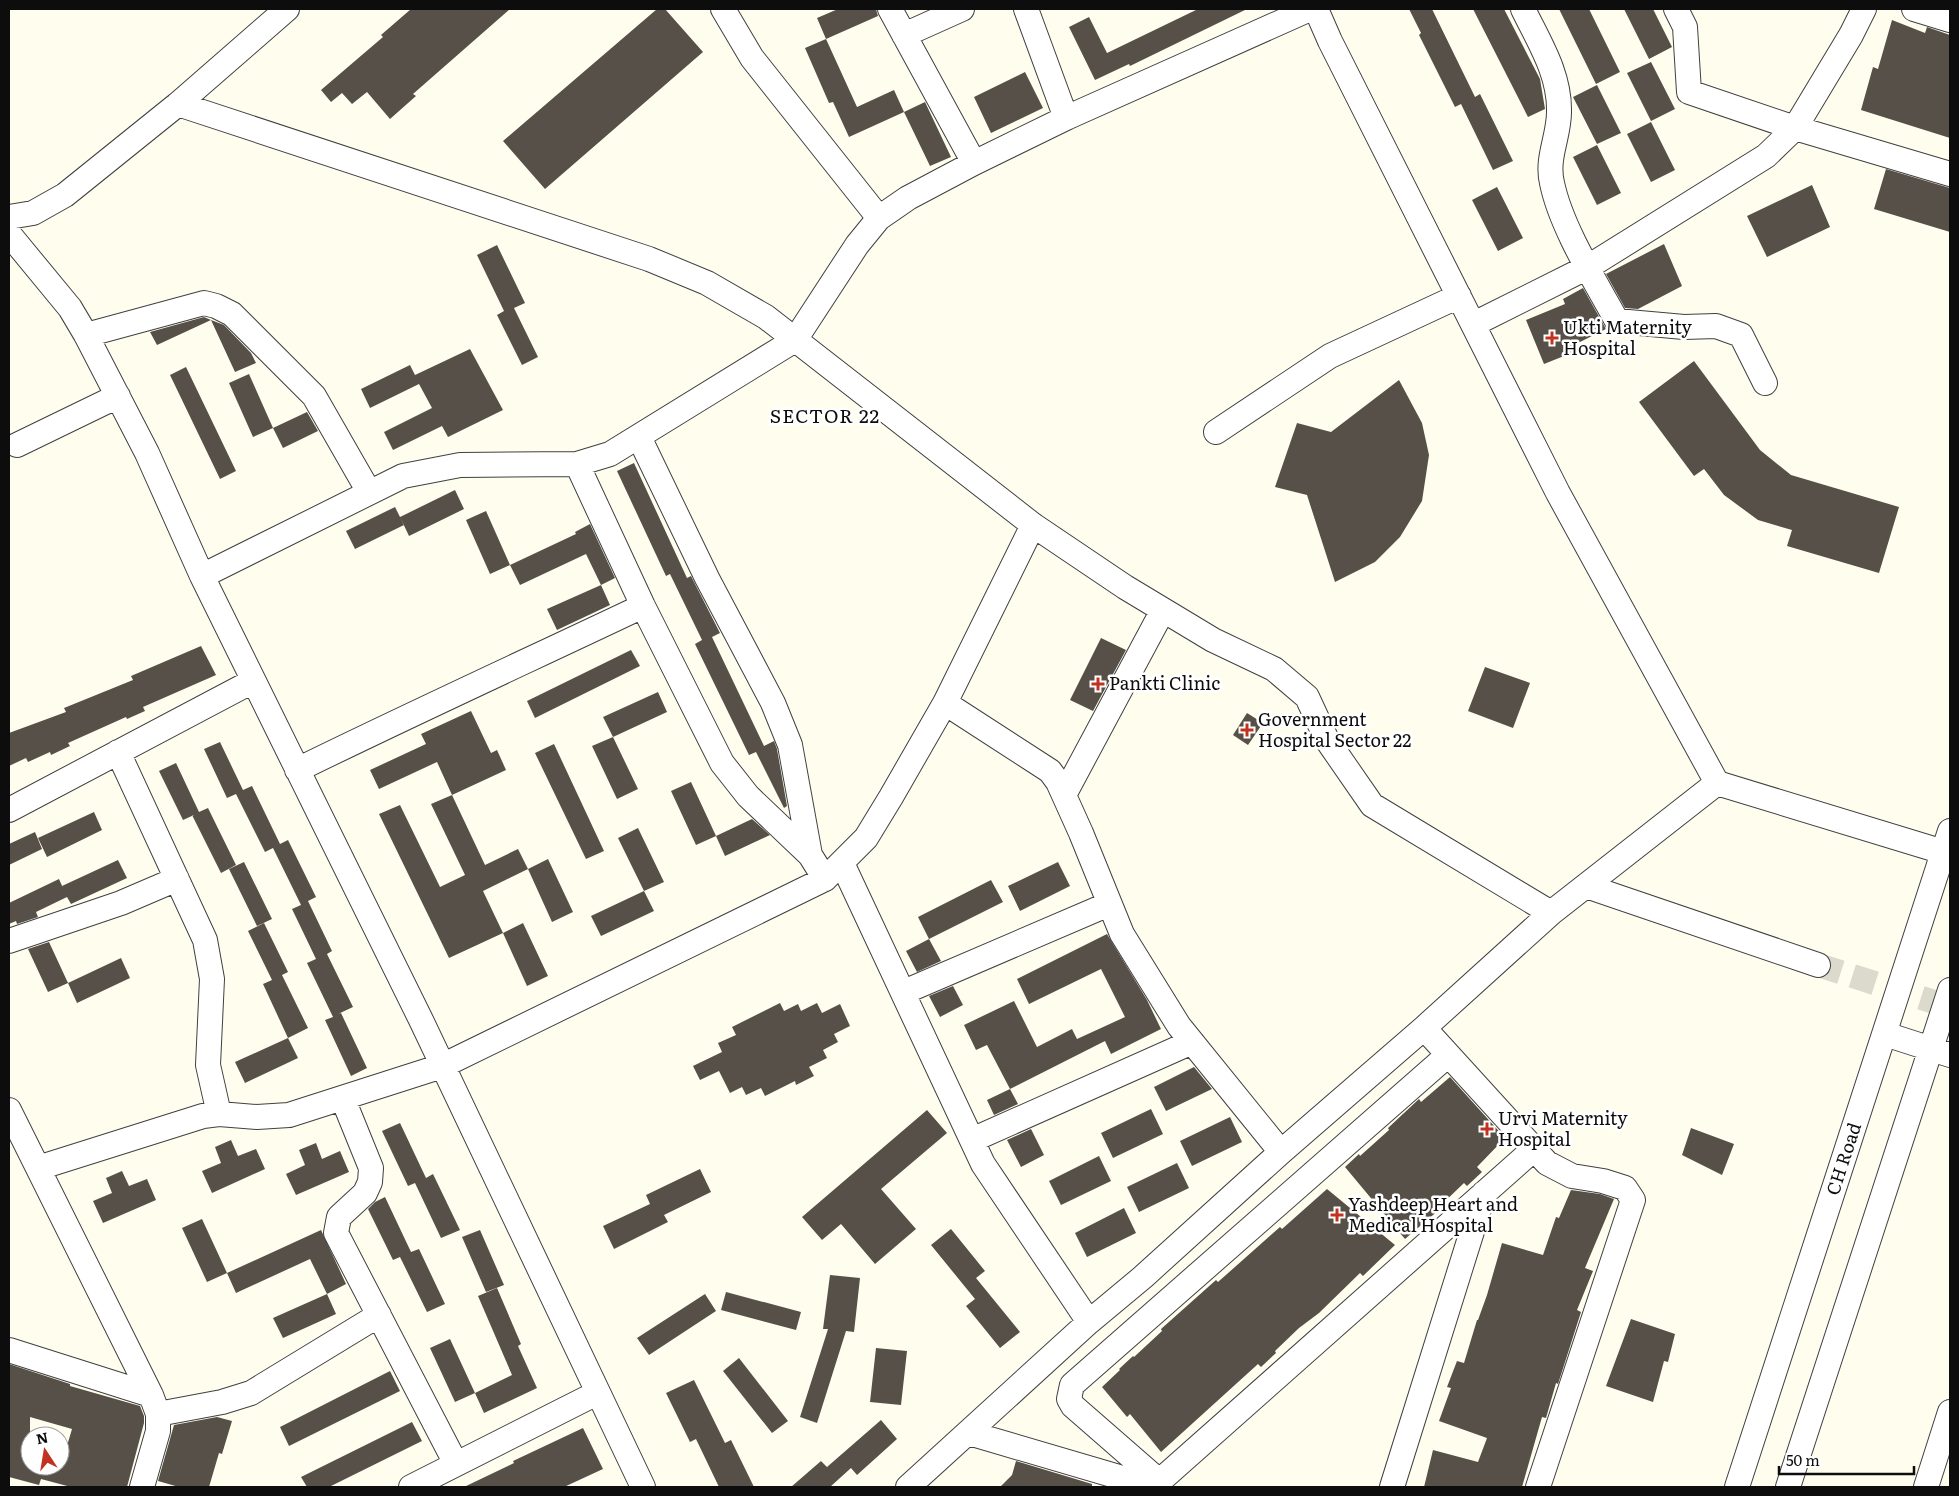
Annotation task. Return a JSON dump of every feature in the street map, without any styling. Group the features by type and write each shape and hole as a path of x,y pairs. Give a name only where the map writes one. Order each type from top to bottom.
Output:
{"street":[{"path":"9,217 33,213 65,195 178,104 287,9"},
{"path":"723,9 752,58 879,218"},
{"path":"890,9 974,163"},
{"path":"904,35 962,9"},
{"path":"1026,9 1066,118"},
{"path":"202,576 403,476 460,465 577,464 610,454 795,340 857,245 879,218 908,198 1066,118 1310,9"},
{"path":"1316,9 1330,41 1558,493 1717,783 1948,846"},
{"path":"1523,9 1555,76 1560,113 1550,159 1552,183 1572,235 1616,321 1684,327 1716,326 1741,335 1765,383"},
{"path":"1676,9 1685,28 1689,92 1796,128 1950,174"},
{"path":"1474,324 1588,267 1766,156 1796,128 1851,36 1864,9"},
{"path":"1914,9 1950,20"},
{"path":"178,104 649,259 707,283 766,317 1033,525 1124,587 1213,640 1274,669 1307,697 1327,740 1372,805 1551,913"},
{"path":"9,234 70,308 86,334 147,453 202,576 442,1066 643,1487"},
{"path":"1216,432 1330,356 1459,296"},
{"path":"86,334 204,303 216,306 232,314 314,396 369,492"},
{"path":"17,445 118,396"},
{"path":"639,437 707,578 773,704 790,745 810,855"},
{"path":"577,464 643,606 722,763 748,796 810,855 825,879"},
{"path":"38,1168 203,1116 219,1114 256,1117 289,1115 442,1066 825,879 866,838 945,703 1033,525"},
{"path":"297,770 425,707 487,680 643,606"},
{"path":"1064,795 1164,610"},
{"path":"9,810 253,681"},
{"path":"945,703 1050,771 1064,795 1122,934 1179,1026 1281,1152"},
{"path":"118,752 205,940 212,979 208,1065 219,1114"},
{"path":"908,1487 1089,1322 1143,1278 1281,1152 1424,1028 1551,913 1717,783"},
{"name":"CH Road","path":"1737,1487 1948,846"},
{"path":"842,863 983,1164 1089,1322"},
{"path":"9,941 121,903 176,879"},
{"path":"1586,886 1818,966"},
{"path":"904,992 1110,904"},
{"path":"1788,1487 1940,1052 1950,990"},
{"path":"1424,1028 1547,1163 1572,1176 1603,1181 1624,1188 1633,1200 1538,1487"},
{"path":"1885,1034 1940,1052"},
{"path":"972,1140 1192,1042"},
{"path":"1155,1485 1073,1406 1069,1399 1072,1385 1448,1054"},
{"path":"343,1099 371,1168 370,1182 365,1193 339,1217 336,1233 456,1464"},
{"path":"9,1110 154,1404 158,1431 142,1487"},
{"path":"1155,1485 1484,1192 1534,1150"},
{"path":"1392,1487 1484,1192"},
{"path":"9,1350 154,1404 222,1402 251,1393 378,1315"},
{"path":"411,1487 598,1393"},
{"path":"1926,1487 1950,1412"},
{"path":"968,1433 1155,1485"}],"building":[{"path":"411,9 510,9 413,94 416,96 390,119 367,92 352,104 342,93 331,102 321,90 383,37 381,35"},
{"path":"657,9 665,9 703,52 545,189 503,141"},
{"path":"838,9 876,9 878,16 826,39 817,18"},
{"path":"1198,9 1247,9 1130,66 1129,64 1095,80 1069,27 1089,17 1107,53"},
{"path":"1409,9 1432,9 1475,97 1480,94 1513,161 1493,170 1461,104 1455,107 1419,35 1421,33"},
{"path":"1473,9 1504,9 1540,79 1545,109 1528,117"},
{"path":"1559,9 1589,9 1620,72 1596,84"},
{"path":"1624,9 1653,9 1672,47 1649,59"},
{"path":"1892,20 1925,33 1927,27 1950,35 1950,138 1861,110 1873,67 1878,69"},
{"path":"826,39 857,107 894,90 904,112 849,137 833,102 829,103 805,48"},
{"path":"1651,62 1675,109 1651,121 1627,73"},
{"path":"1025,72 1043,108 991,133 974,97"},
{"path":"1597,85 1621,133 1597,144 1573,97"},
{"path":"925,102 951,157 930,166 904,112"},
{"path":"1651,122 1675,170 1651,182 1627,134"},
{"path":"1597,145 1621,193 1597,205 1573,157"},
{"path":"1886,169 1950,188 1950,232 1874,209"},
{"path":"1812,185 1830,227 1767,257 1747,216"},
{"path":"1497,187 1523,238 1498,251 1472,200"},
{"path":"1664,244 1682,286 1638,309 1625,308 1606,274"},
{"path":"497,245 525,303 514,308 538,357 522,365 497,315 504,311 477,255"},
{"path":"1583,288 1606,329 1572,346 1574,352 1544,364 1526,320 1565,304 1563,299"},
{"path":"204,317 211,320 157,345 150,332"},
{"path":"211,320 224,325 251,353 256,363 235,372"},
{"path":"470,349 503,410 448,437 442,426 393,450 384,432 432,408 419,384 370,408 361,389 410,365 415,375"},
{"path":"1694,361 1760,450 1791,475 1899,507 1879,573 1787,546 1792,530 1758,520 1724,495 1704,469 1694,476 1639,402"},
{"path":"186,367 236,471 220,479 170,375"},
{"path":"249,374 273,428 253,437 229,383"},
{"path":"1399,380 1422,423 1429,455 1422,501 1400,537 1375,562 1335,582 1307,495 1275,487 1297,423 1331,432"},
{"path":"307,412 318,431 283,448 273,428"},
{"path":"634,463 687,578 691,576 720,633 712,637 764,746 774,741 787,806 784,808 756,752 749,755 695,644 702,640 670,574 666,576 617,471"},
{"path":"455,490 464,509 409,536 400,517"},
{"path":"395,507 404,525 355,549 346,531"},
{"path":"486,511 510,565 490,574 466,520"},
{"path":"590,524 615,578 601,585 586,554 520,585 510,565 576,534 575,532"},
{"path":"601,585 610,605 557,630 547,609"},
{"path":"1101,638 1126,650 1093,711 1070,700"},
{"path":"201,646 216,675 143,707 145,711 127,719 126,717 68,743 70,746 51,755 50,752 28,762 26,758 9,766 9,733 66,712 64,708 133,680 131,676"},
{"path":"631,650 640,666 535,718 527,701"},
{"path":"1485,667 1530,683 1513,728 1468,711"},
{"path":"658,692 667,712 613,737 603,717"},
{"path":"471,711 491,753 497,750 506,770 452,795 437,762 379,789 370,770 426,744 421,734"},
{"path":"1247,713 1263,723 1248,745 1233,735"},
{"path":"613,737 638,789 617,799 592,746"},
{"path":"220,742 243,790 252,786 280,844 288,840 316,897 308,901 332,951 327,954 353,1007 338,1014 341,1013 367,1068 351,1076 325,1020 333,1017 307,963 316,959 292,909 301,905 273,848 265,852 236,794 227,798 204,749"},
{"path":"554,744 604,851 586,859 535,753"},
{"path":"176,763 199,812 208,808 236,865 221,873 192,816 183,820 159,771"},
{"path":"691,782 716,836 696,845 671,791"},
{"path":"452,795 485,865 518,849 528,869 483,891 503,933 449,958 379,814 400,805 440,887 465,875 431,804"},
{"path":"94,812 102,830 47,857 38,838"},
{"path":"752,819 770,835 725,856 716,836"},
{"path":"638,828 664,882 644,891 618,838"},
{"path":"35,832 42,849 9,865 9,844"},
{"path":"548,859 573,912 552,922 528,869"},
{"path":"118,860 127,878 71,904 67,897 36,912 38,917 17,924 16,921 9,924 9,903 59,879 62,886"},
{"path":"244,862 272,919 257,926 229,869"},
{"path":"1058,862 1070,886 1020,911 1008,886"},
{"path":"991,880 1003,902 929,939 918,917"},
{"path":"644,891 654,911 601,936 591,916"},
{"path":"264,923 288,972 282,975 308,1028 288,1038 263,984 272,980 248,931"},
{"path":"523,923 548,976 527,986 503,933"},
{"path":"1107,934 1147,1000 1161,1029 1111,1054 1105,1041 1010,1089 987,1045 976,1050 964,1025 1014,1001 1037,1047 1072,1029 1077,1039 1125,1017 1101,969 1029,1004 1017,979"},
{"path":"929,939 941,961 917,972 906,951"},
{"path":"49,942 68,983 48,992 28,949"},
{"path":"121,958 130,978 77,1003 68,983"},
{"path":"953,986 963,1005 940,1017 929,996"},
{"path":"780,1003 784,1011 798,1004 801,1011 817,1003 822,1013 840,1004 850,1026 834,1034 838,1042 823,1050 827,1058 809,1067 814,1076 796,1085 795,1081 765,1096 761,1088 746,1095 742,1087 730,1093 719,1071 700,1080 693,1066 722,1052 718,1043 736,1035 732,1027"},
{"path":"288,1038 298,1058 245,1083 235,1062"},
{"path":"1194,1067 1212,1089 1166,1111 1154,1087"},
{"path":"1450,1077 1505,1138 1477,1167 1482,1172 1467,1186 1464,1183 1439,1207 1440,1209 1405,1239 1345,1167 1389,1130 1388,1128 1419,1099 1421,1102"},
{"path":"1010,1089 1018,1104 994,1115 987,1100"},
{"path":"1151,1109 1163,1134 1113,1158 1101,1133"},
{"path":"927,1110 947,1133 881,1189 916,1229 875,1264 841,1224 822,1240 802,1217"},
{"path":"1230,1117 1242,1142 1192,1166 1180,1141"},
{"path":"400,1123 426,1178 433,1174 460,1230 441,1238 415,1183 408,1186 382,1131"},
{"path":"1691,1128 1734,1144 1722,1175 1682,1155"},
{"path":"1031,1129 1044,1155 1021,1167 1007,1140"},
{"path":"231,1140 238,1156 256,1149 265,1169 212,1193 202,1171 221,1163 215,1147"},
{"path":"316,1143 322,1159 340,1151 349,1172 296,1195 286,1174 305,1165 299,1150"},
{"path":"1099,1156 1111,1181 1061,1205 1049,1181"},
{"path":"1177,1163 1189,1188 1139,1212 1127,1187"},
{"path":"700,1169 711,1192 664,1215 668,1222 614,1249 603,1226 650,1204 646,1195"},
{"path":"122,1171 129,1186 147,1179 156,1200 103,1223 93,1201 112,1193 106,1178"},
{"path":"1327,1189 1395,1245 1363,1276 1360,1273 1319,1313 1299,1328 1261,1367 1258,1364 1161,1452 1130,1414 1127,1417 1102,1387 1119,1369 1162,1331 1161,1329 1216,1280 1218,1282 1280,1227 1282,1229"},
{"path":"1571,1190 1600,1194 1614,1199 1585,1268 1593,1271 1577,1310 1581,1312 1546,1418 1542,1417 1522,1487 1424,1487 1433,1450 1478,1462 1487,1438 1439,1421 1451,1388 1447,1387 1457,1361 1464,1363 1502,1243 1543,1255 1556,1217 1559,1218"},
{"path":"385,1197 411,1252 419,1249 445,1304 427,1312 400,1257 393,1260 368,1209 375,1202"},
{"path":"1124,1208 1136,1233 1087,1257 1075,1233"},
{"path":"202,1219 227,1273 207,1282 182,1228"},
{"path":"951,1229 985,1271 976,1278 1020,1332 1000,1348 966,1306 975,1299 931,1245"},
{"path":"321,1230 346,1284 327,1294 310,1259 236,1293 227,1273"},
{"path":"480,1230 504,1285 486,1292 462,1237"},
{"path":"830,1275 860,1278 854,1332 846,1331 817,1423 800,1417 828,1329 823,1329"},
{"path":"497,1288 521,1344 518,1346 537,1388 484,1413 475,1393 512,1375 478,1296"},
{"path":"726,1292 801,1312 796,1330 721,1310"},
{"path":"327,1294 336,1314 283,1338 273,1318"},
{"path":"705,1294 716,1311 649,1355 637,1338"},
{"path":"1631,1319 1675,1334 1668,1362 1664,1361 1653,1402 1606,1386"},
{"path":"450,1339 475,1393 455,1402 430,1348"},
{"path":"876,1348 907,1351 901,1405 870,1402"},
{"path":"739,1358 788,1421 772,1433 723,1371"},
{"path":"9,1364 70,1384 70,1386 140,1406 144,1416 144,1423 127,1487 71,1487 41,1479 39,1485 9,1477"},
{"path":"390,1371 400,1391 289,1446 280,1427"},
{"path":"694,1380 725,1443 731,1440 754,1487 719,1487 696,1439 690,1442 666,1393"},
{"path":"217,1417 232,1421 222,1454 219,1453 209,1487 179,1487 158,1481 174,1425"},
{"path":"881,1420 897,1439 857,1475 851,1468 830,1487 791,1487 821,1461 827,1467"},
{"path":"412,1422 422,1441 329,1487 307,1487 301,1477"},
{"path":"583,1428 603,1469 564,1487 464,1487 514,1463 513,1461"},
{"path":"1016,1461 1092,1484 1092,1487 1000,1487 1012,1475"}],"tunnel":[{"path":"1818,965 1950,1007"}],"place":[{"name":"Ukti Maternity Hospital","path":"1552,338"},
{"name":"Pankti Clinic","path":"1098,684"},
{"name":"Government Hospital Sector 22","path":"1247,730"},
{"name":"Urvi Maternity Hospital","path":"1487,1129"},
{"name":"Yashdeep Heart and Medical Hospital","path":"1337,1215"}],"district":[{"name":"SECTOR 22","path":"825,416"}]}
